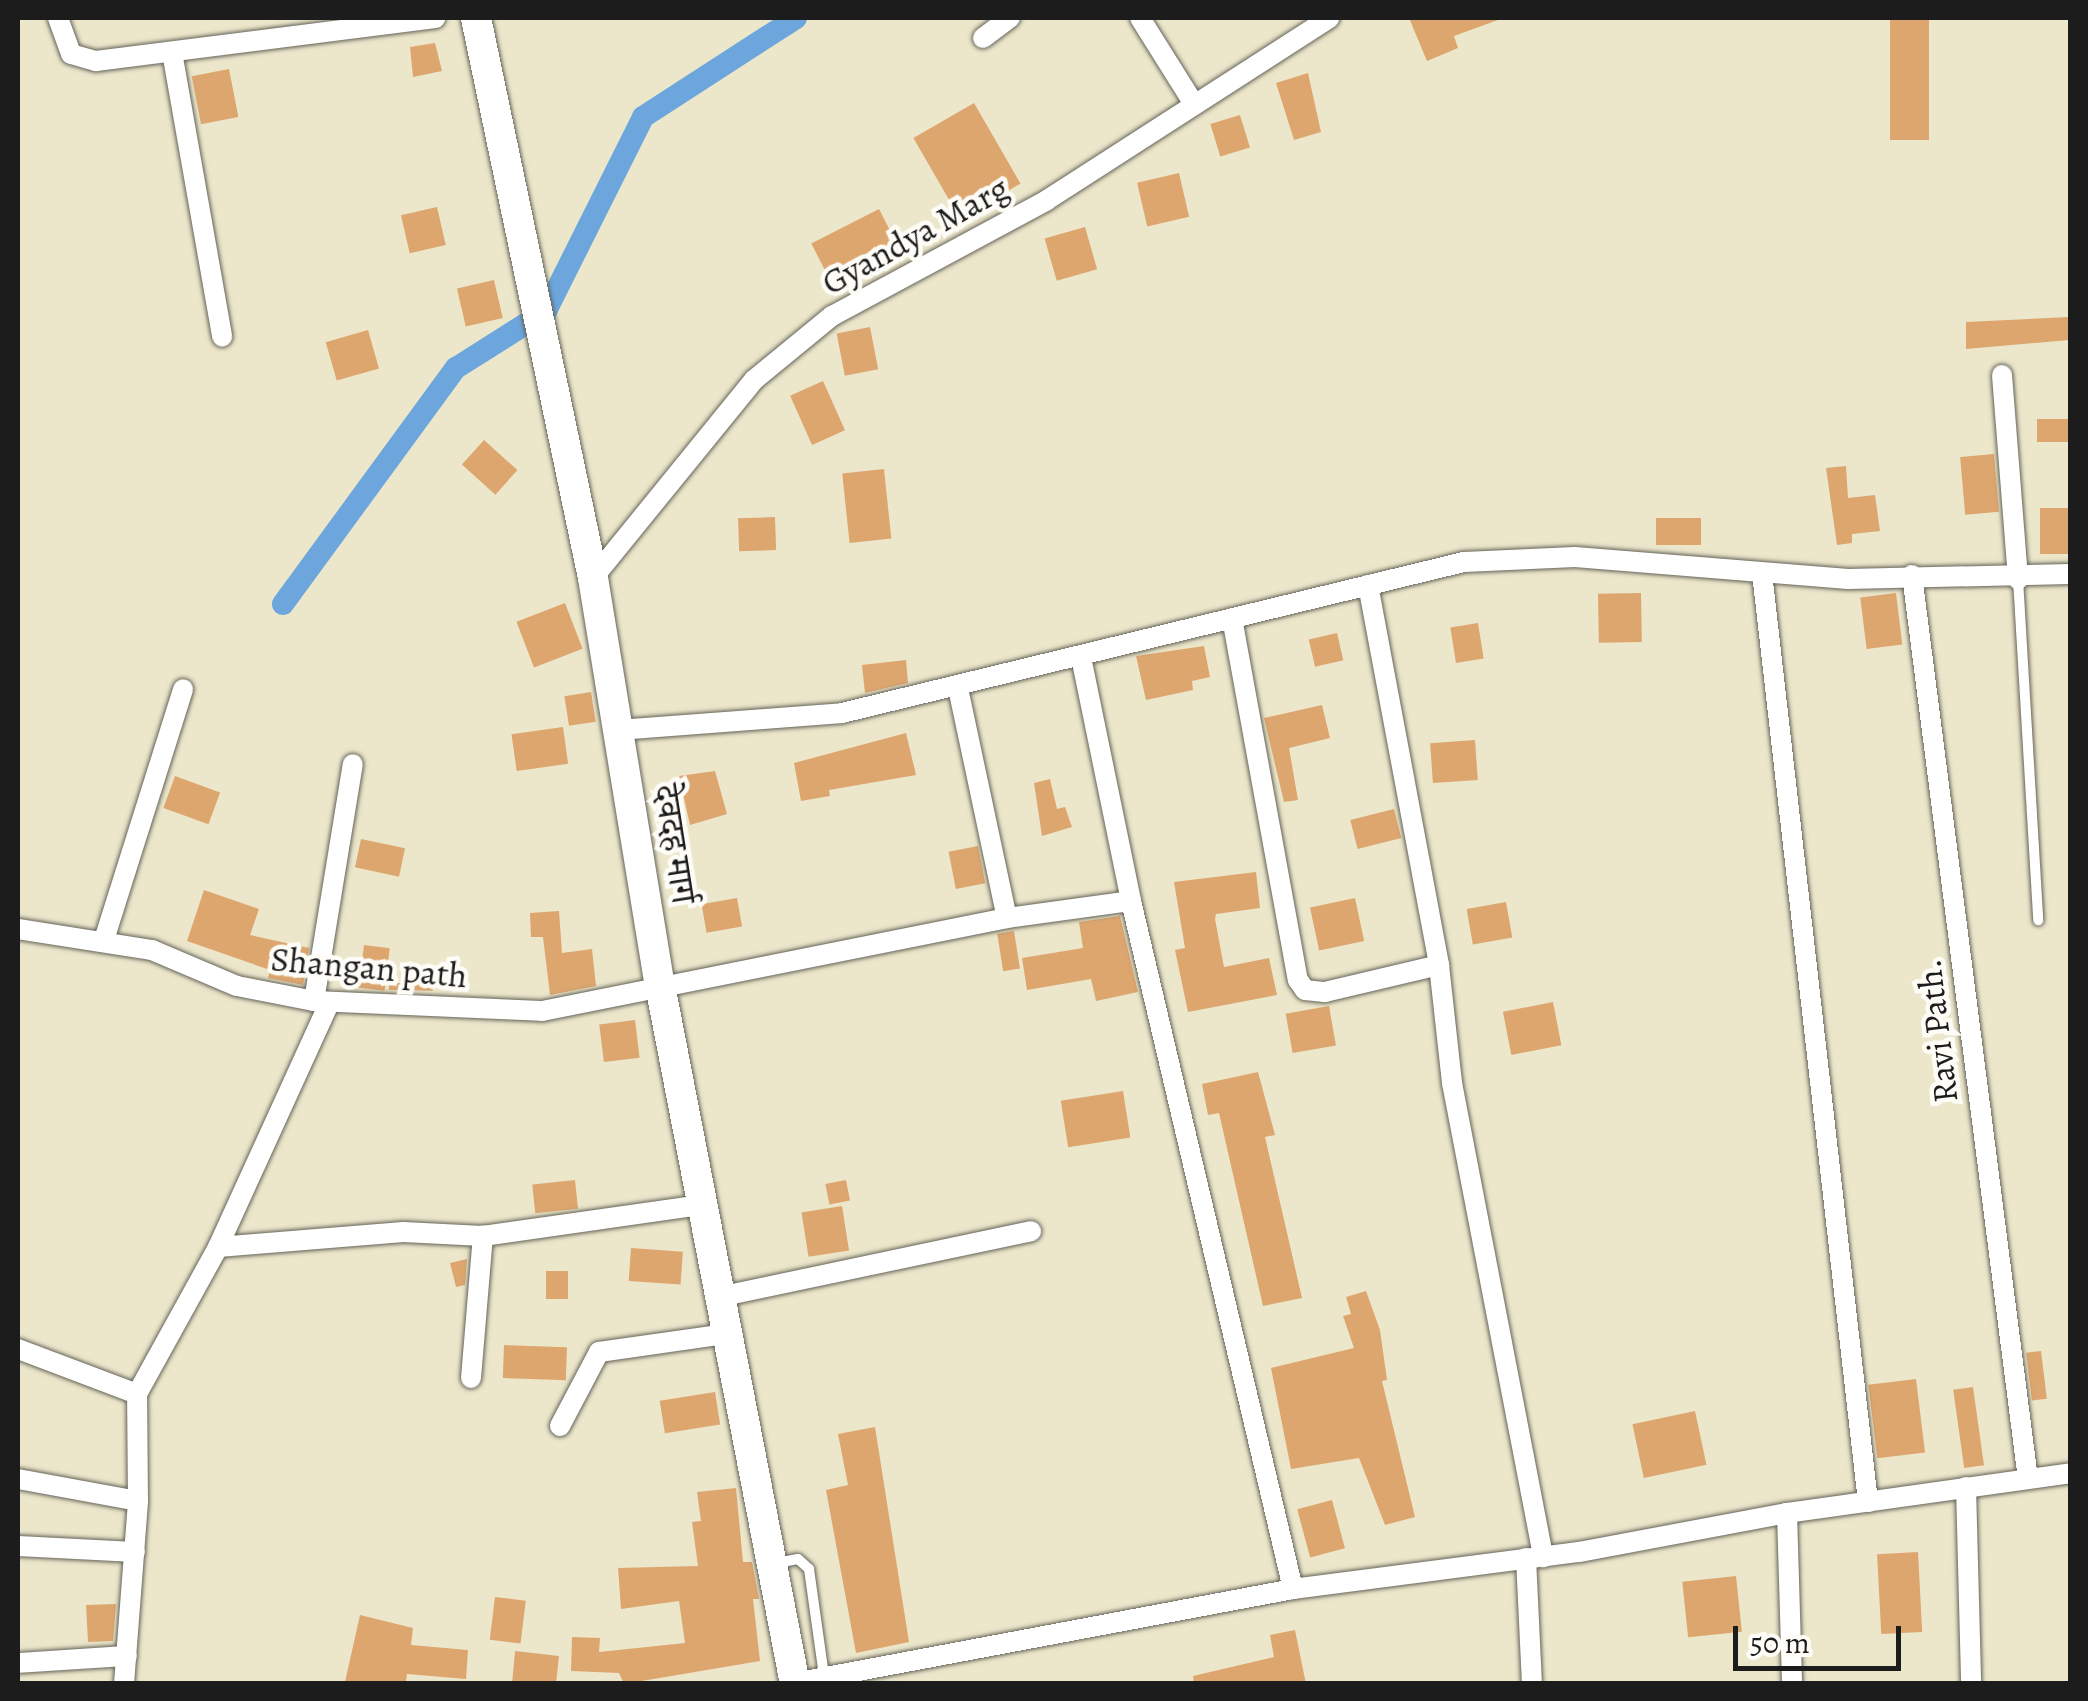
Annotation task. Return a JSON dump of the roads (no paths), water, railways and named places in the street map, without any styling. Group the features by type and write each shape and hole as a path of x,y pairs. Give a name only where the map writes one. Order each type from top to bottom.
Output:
{"main road":[{"name":"देवदह मार्ग","path":"476,18 594,578 660,986 726,1334 801,1681"}],"street":[{"path":"58,18 63,44 83,60 436,18"},
{"path":"982,38 1010,18"},
{"path":"1140,18 1194,104"},
{"name":"Gyandya Marg","path":"594,578 754,380 832,316 1047,200 1329,18"},
{"path":"172,52 222,338"},
{"path":"2002,375 2018,579"},
{"path":"618,730 822,715 958,688 1464,562 1512,558 1646,560 1762,573 2018,579 2070,574"},
{"path":"1762,573 1868,1502"},
{"name":"Ravi Path.","path":"1912,576 2028,1479"},
{"path":"1368,586 1440,965 1452,1083 1535,1557 1532,1684"},
{"path":"1232,618 1298,980 1305,990 1325,992 1440,965"},
{"path":"1080,657 1131,901 1293,1589"},
{"path":"958,688 1007,918"},
{"path":"104,940 183,689"},
{"path":"124,1684 138,1500 137,1394 218,1247 321,1002 353,764"},
{"name":"Shangan path","path":"18,929 152,950 237,986 321,1002 542,1011 624,999 660,986 1007,918 1131,901"},
{"path":"218,1247 403,1232 483,1236 702,1205"},
{"path":"719,1296 1031,1231"},
{"path":"470,1378 483,1236"},
{"path":"560,1426 599,1352 726,1334"},
{"path":"18,1349 137,1394"},
{"path":"801,1681 1293,1589 1535,1557 1787,1513 2070,1473"},
{"path":"18,1478 138,1500"},
{"path":"1966,1488 1971,1684"},
{"path":"1787,1513 1792,1684"},
{"path":"18,1546 135,1552"},
{"path":"18,1663 127,1656"}],"lane":[{"path":"2018,579 2038,920"}],"waterway":[{"path":"283,604 456,368 546,311 643,117 796,18"}]}
